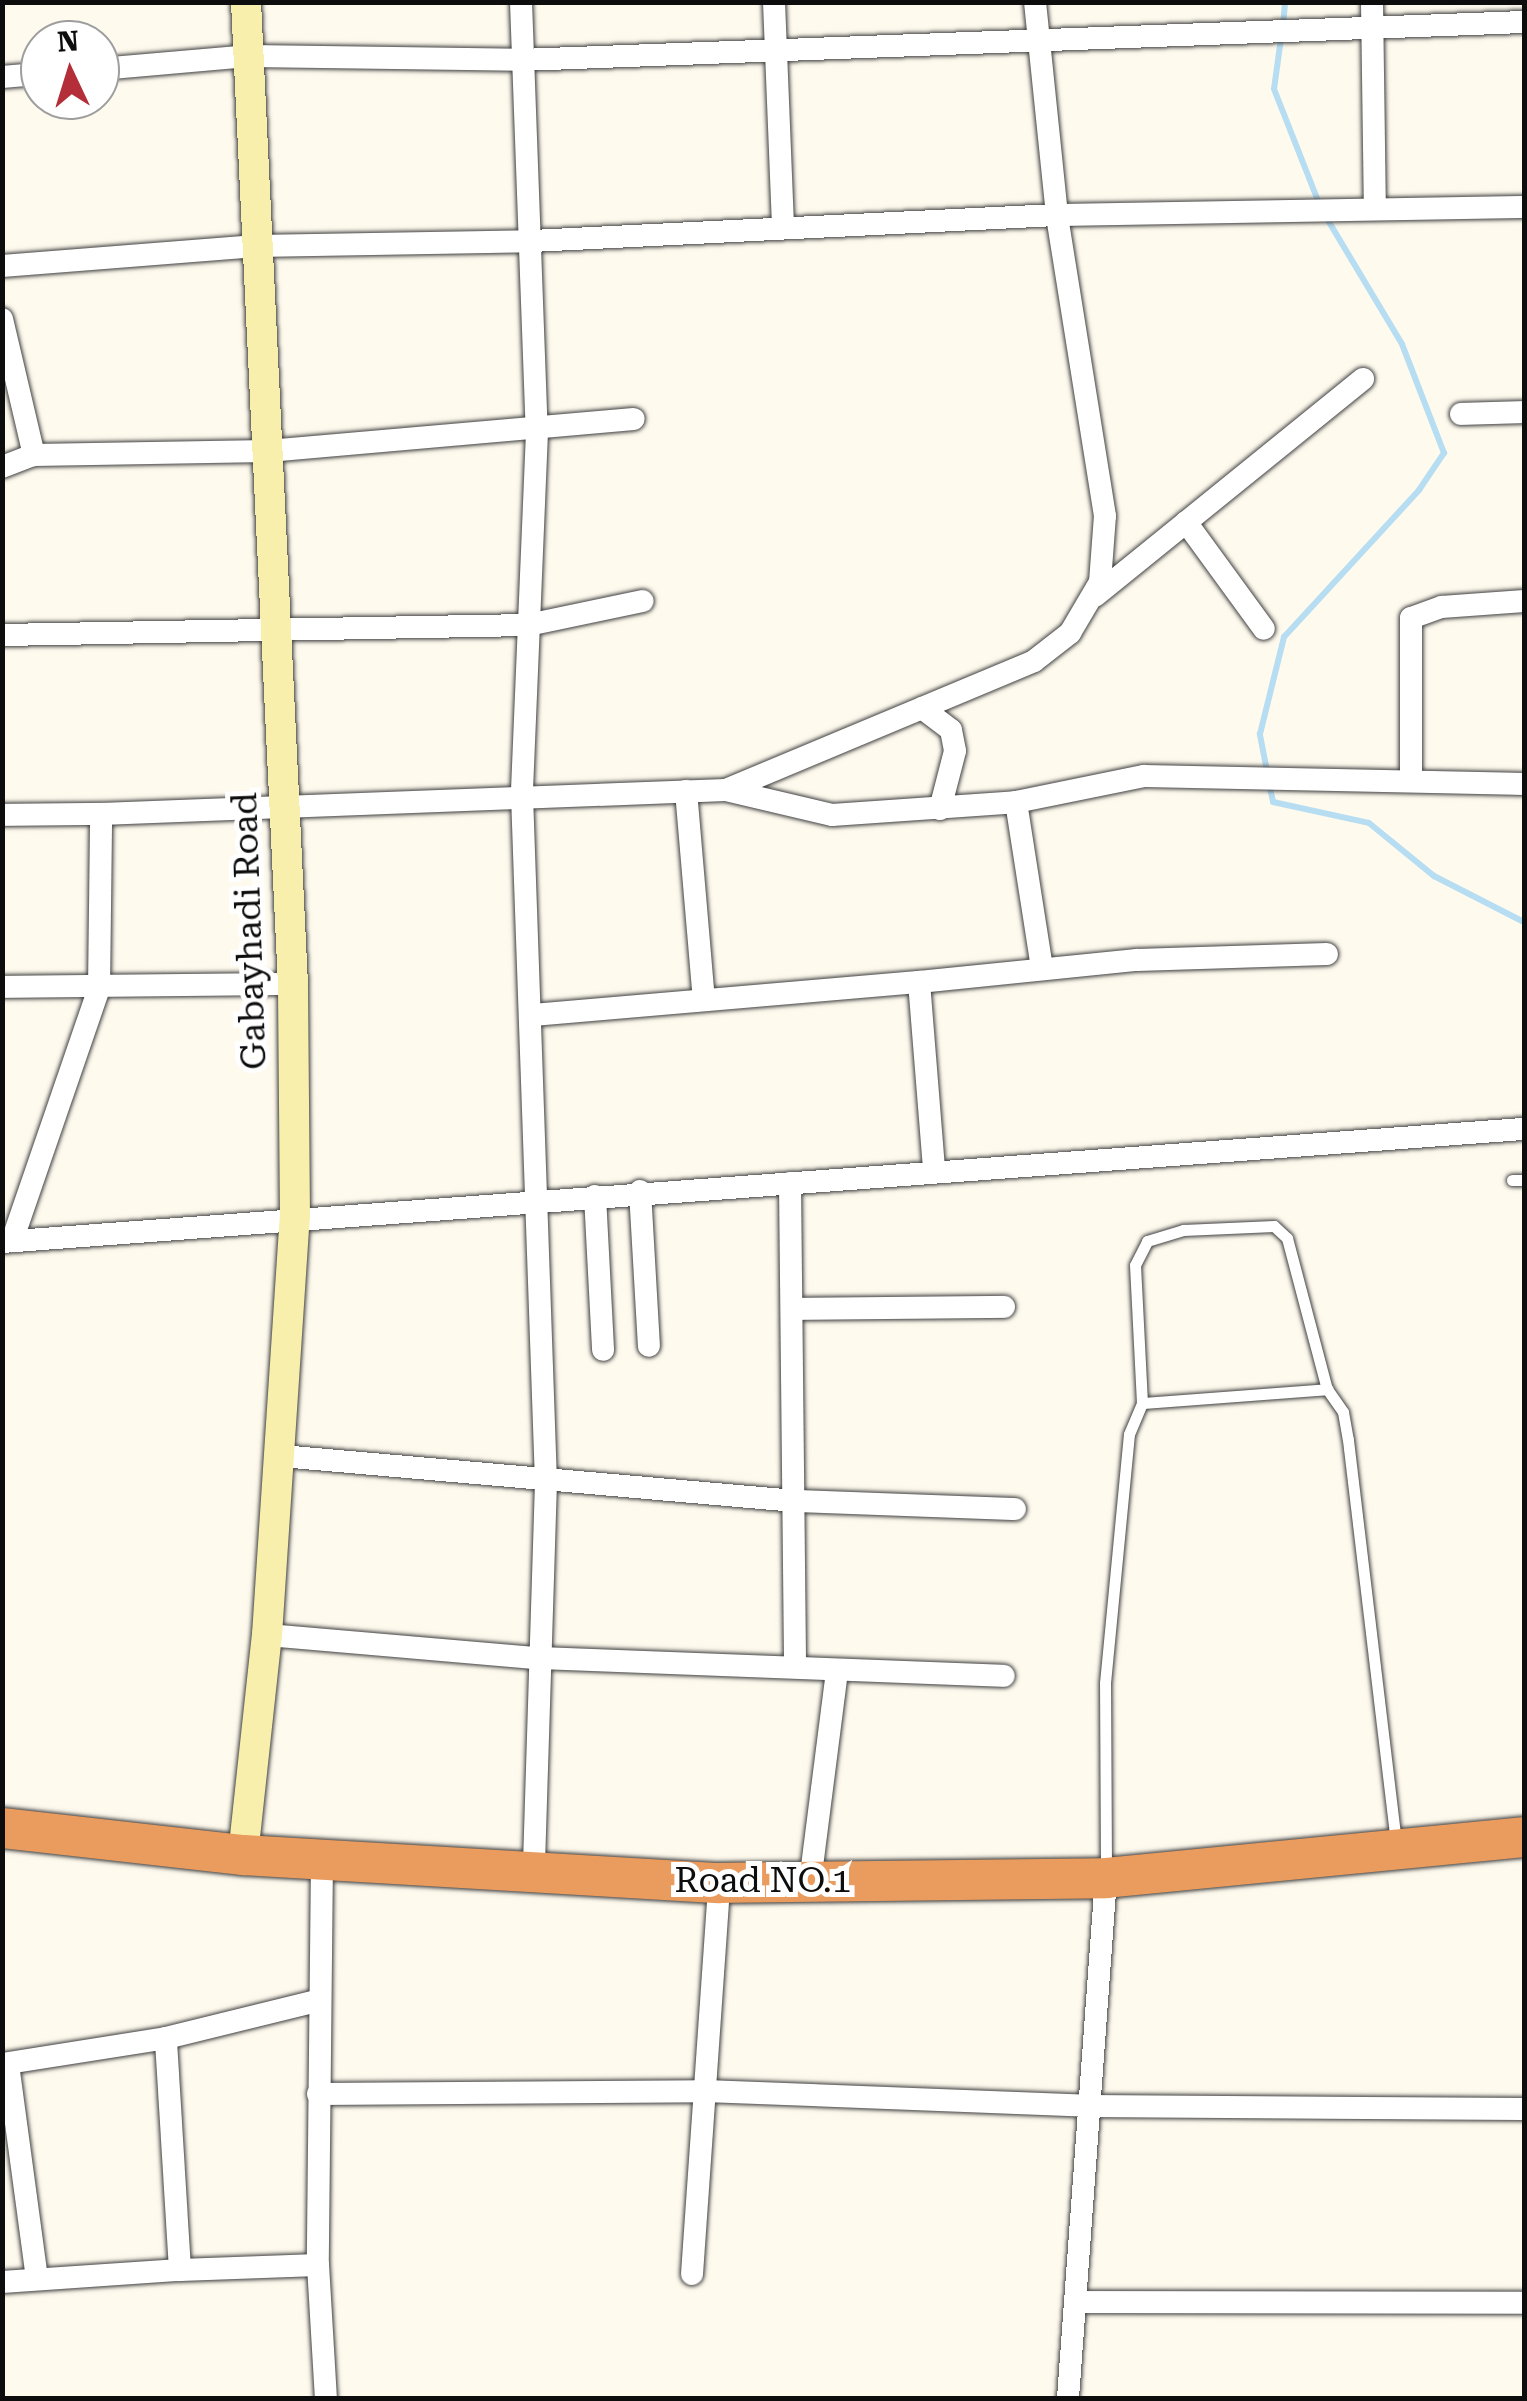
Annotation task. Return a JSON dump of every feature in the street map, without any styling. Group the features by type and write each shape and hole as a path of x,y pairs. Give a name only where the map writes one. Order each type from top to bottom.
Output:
{"highway":[{"name":"Road NO.1","path":"2,1828 243,1856 720,1883 1106,1878 1397,1854 1524,1837"}],"street":[{"name":"Gabayhadi Road","path":"243,1856 267,1635 295,1217 292,984 246,2"},
{"path":"521,2 537,432 522,795 532,1015 533,1202 546,1482 534,1874"},
{"path":"774,2 783,228"},
{"path":"726,790 1034,661 1070,633 1095,596 1104,568 1105,516 1057,215 1035,2"},
{"path":"120,66 250,56 521,60 777,49 1039,44 1372,14 1524,22"},
{"path":"1372,14 1374,208"},
{"path":"2,266 256,246 532,241 1057,215 1524,207"},
{"path":"2,318 34,455"},
{"path":"1095,596 1363,379"},
{"path":"1461,414 1524,412"},
{"path":"2,466 34,455 268,451 537,432 634,419"},
{"path":"1186,522 1264,629"},
{"path":"2,635 277,634 528,626 643,601"},
{"path":"1411,780 1411,618 1442,607 1524,601"},
{"path":"922,708 951,730 955,752 940,808"},
{"path":"2,815 726,790 832,816 1016,802 1144,776 1293,775 1524,784"},
{"path":"686,791 704,999"},
{"path":"1016,802 1042,968"},
{"path":"101,814 99,989 8,1241 1524,1128"},
{"path":"532,1015 1042,968 1327,954"},
{"path":"919,982 934,1169"},
{"path":"2,987 99,989 292,984"},
{"path":"790,1183 796,1309 795,1667"},
{"path":"640,1191 649,1346"},
{"path":"596,1196 603,1350"},
{"path":"796,1309 1004,1307"},
{"path":"281,1456 795,1501 1015,1509"},
{"path":"267,1635 538,1658 1004,1676"},
{"path":"810,1882 838,1671"},
{"path":"322,1860 317,2001 318,2265 326,2398"},
{"path":"1068,2398 1106,1878"},
{"path":"692,2274 720,1883"},
{"path":"37,2278 6,2064 166,2038 317,2001"},
{"path":"166,2038 180,2270"},
{"path":"318,2094 705,2090 1088,2106 1524,2109"},
{"path":"2,2282 318,2265"},
{"path":"1075,2302 1524,2303"}],"lane":[{"path":"1106,1878 1105,1683 1129,1434 1142,1403 1135,1265 1148,1241 1182,1230 1274,1226 1287,1238 1327,1389 1343,1412 1397,1854"},
{"path":"1142,1403 1327,1389"}],"waterway":[{"path":"1283,26 1285,2"},
{"path":"1281,38 1274,89 1320,206"},
{"path":"1267,771 1260,734 1284,637 1419,490 1444,453 1402,344 1326,217"},
{"path":"1269,784 1273,802 1369,823 1434,876 1524,922"}]}
